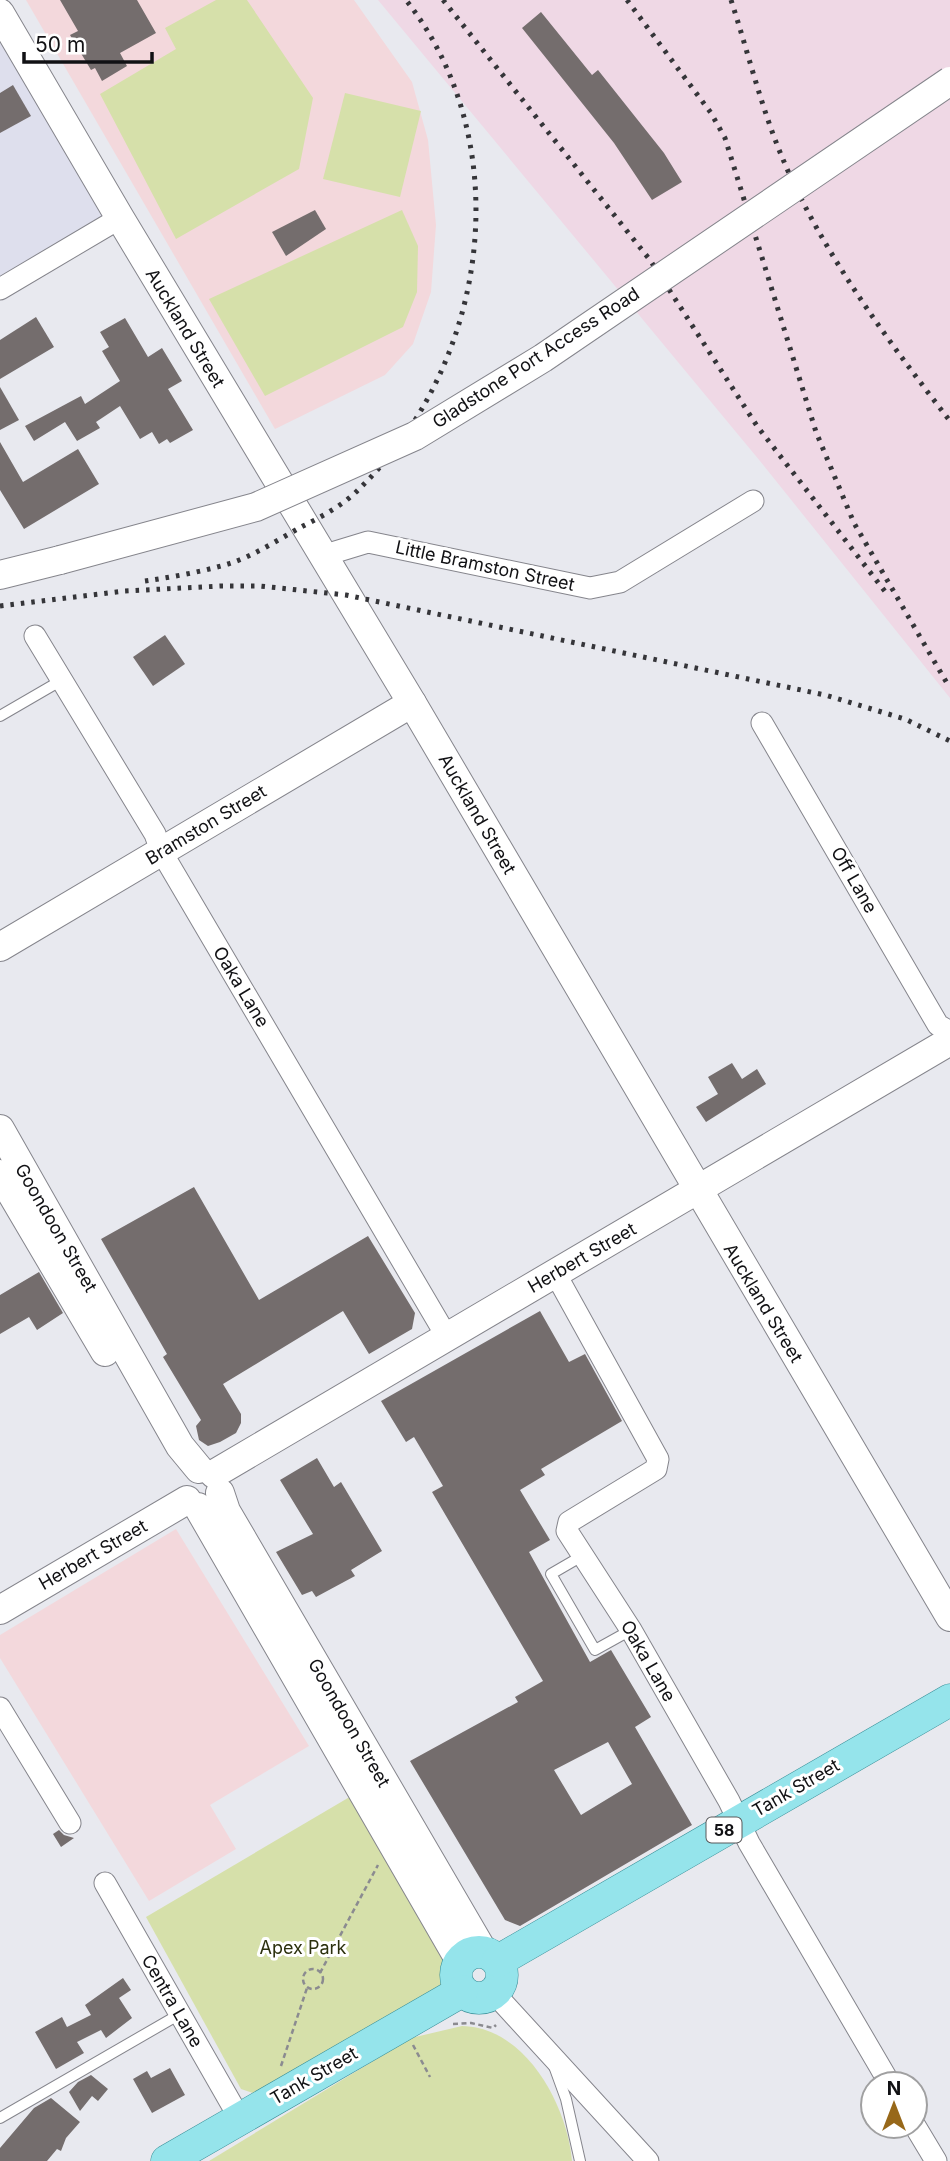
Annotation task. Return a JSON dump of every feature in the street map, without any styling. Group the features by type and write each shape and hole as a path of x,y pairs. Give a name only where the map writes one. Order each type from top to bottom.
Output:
{"main road":[{"name":"Tank Street","path":"167,2161 269,2102 476,1966 950,1700"},
{"path":"476,1966 502,1974 494,1993"}],"street":[{"name":"Auckland Street","path":"0,13 412,703 697,1192 950,1617"},
{"name":"Gladstone Port Access Road","path":"0,575 256,507 415,436 543,358 950,81"},
{"path":"0,289 120,218"},
{"name":"Little Bramston Street","path":"322,556 368,542 590,588 620,582 753,502"},
{"name":"Oaka Lane","path":"35,636 155,834 161,851 447,1337"},
{"name":"Bramston Street","path":"0,947 412,703"},
{"name":"Off Lane","path":"762,723 938,1025 950,1032"},
{"name":"Herbert Street","path":"0,1610 447,1337 950,1041"},
{"name":"Goondoon Street","path":"0,1129 180,1446 392,1840 476,1966"},
{"name":"Goondoon Street","path":"0,1174 157,1440 226,1511 476,1966"},
{"name":"Oaka Lane","path":"555,1273 659,1459 656,1469 569,1521 567,1531 634,1636 882,2070"},
{"path":"0,1708 70,1823"},
{"name":"Centra Lane","path":"105,1883 240,2119"},
{"path":"494,1993 648,2161"},
{"path":"923,2140 936,2161"}],"lane":[{"path":"0,716 62,680"},
{"path":"582,1556 551,1574 595,1650 634,1636"},
{"path":"0,2118 180,2014"},
{"path":"547,2048 566,2099 580,2161"}],"path":[{"path":"320,1973 311,1970 305,1973 303,1983 307,1988 313,1989 321,1984 320,1973 392,1840"},
{"path":"269,2102 307,1988"},
{"path":"442,2025 471,2023 492,2028 496,2025"},
{"path":"410,2039 430,2077"}],"shaded area":[{"path":"26,0 354,0 412,82 428,140 436,225 431,292 413,344 385,375 275,429"},
{"path":"378,0 950,0 950,698 760,461"},
{"path":"0,13 120,218 0,289"},
{"path":"176,1529 309,1746 210,1805 236,1849 149,1901 0,1658 0,1635"}],"green space":[{"path":"216,0 247,0 313,98 299,169 176,239 100,94 176,49 165,28"},
{"path":"345,93 421,111 400,197 323,179"},
{"path":"402,210 418,246 417,292 403,327 265,396 209,299"},
{"name":"Apex Park","path":"353,1795 441,1952 445,1966 440,1989 256,2094 241,2089 146,1917"},
{"path":"462,2026 485,2030 505,2039 539,2072 562,2116 572,2161 209,2161 411,2038"}],"building":[{"path":"60,0 137,0 156,33 120,53 127,66 102,81 95,68 91,70 70,35 78,31"},
{"path":"541,12 592,75 598,70 664,153 682,182 652,200 614,143 522,28"},
{"path":"13,85 31,116 0,133 0,93"},
{"path":"315,210 326,229 286,256 272,232"},
{"path":"36,317 54,347 0,379 0,340"},
{"path":"125,318 148,357 162,348 182,381 168,389 193,430 170,443 167,439 159,444 152,432 140,439 120,406 96,422 100,428 77,441 65,422 34,441 25,426 81,396 85,404 120,381 102,351 109,347 100,332"},
{"path":"0,387 19,420 0,430"},
{"path":"0,442 23,482 78,449 99,484 24,529 0,490"},
{"path":"165,635 185,664 153,686 133,657"},
{"path":"732,1063 742,1079 757,1069 766,1084 706,1122 696,1107 718,1094 708,1077"},
{"path":"194,1187 259,1300 368,1236 415,1313 412,1329 369,1354 343,1311 223,1384 241,1414 241,1423 236,1433 208,1446 199,1440 196,1426 201,1420 163,1357 167,1354 101,1239"},
{"path":"39,1272 63,1313 37,1330 29,1317 0,1334 0,1295"},
{"path":"540,1311 569,1362 585,1354 622,1421 541,1469 545,1475 520,1490 550,1540 529,1552 590,1662 611,1650 651,1717 635,1727 692,1825 520,1926 505,1920 410,1761 518,1702 515,1697 543,1681 432,1492 443,1486 414,1437 406,1442 381,1401","holes":["608,1742 632,1784 581,1815 554,1770"]},
{"path":"317,1458 334,1487 341,1482 382,1551 351,1570 355,1576 316,1597 312,1591 302,1595 276,1552 313,1534 280,1480"},
{"path":"59,1830 74,1838 61,1847 53,1834"},
{"path":"123,1978 131,1990 119,1998 132,2018 106,2038 101,2030 77,2042 84,2053 56,2069 35,2032 62,2017 67,2027 91,2015 85,2005"},
{"path":"170,2068 185,2095 152,2113 133,2079 147,2071 151,2078"},
{"path":"91,2075 108,2089 98,2101 92,2096 80,2111 69,2092 78,2082"},
{"path":"51,2098 80,2122 66,2138 61,2151 57,2149 47,2161 0,2161 0,2148 34,2108"}],"railway":[{"path":"145,581 197,572 238,561 341,504 360,488 404,437 438,379 461,317 474,251 475,185 465,119 442,57 406,0"},
{"path":"443,0 650,260 757,426 887,594"},
{"path":"627,0 711,113 725,138 816,432 854,523 948,685"},
{"path":"731,0 782,157 816,227 857,294 950,421"},
{"path":"0,606 125,591 221,586 260,586 346,595 825,695 905,719 950,741"}]}
